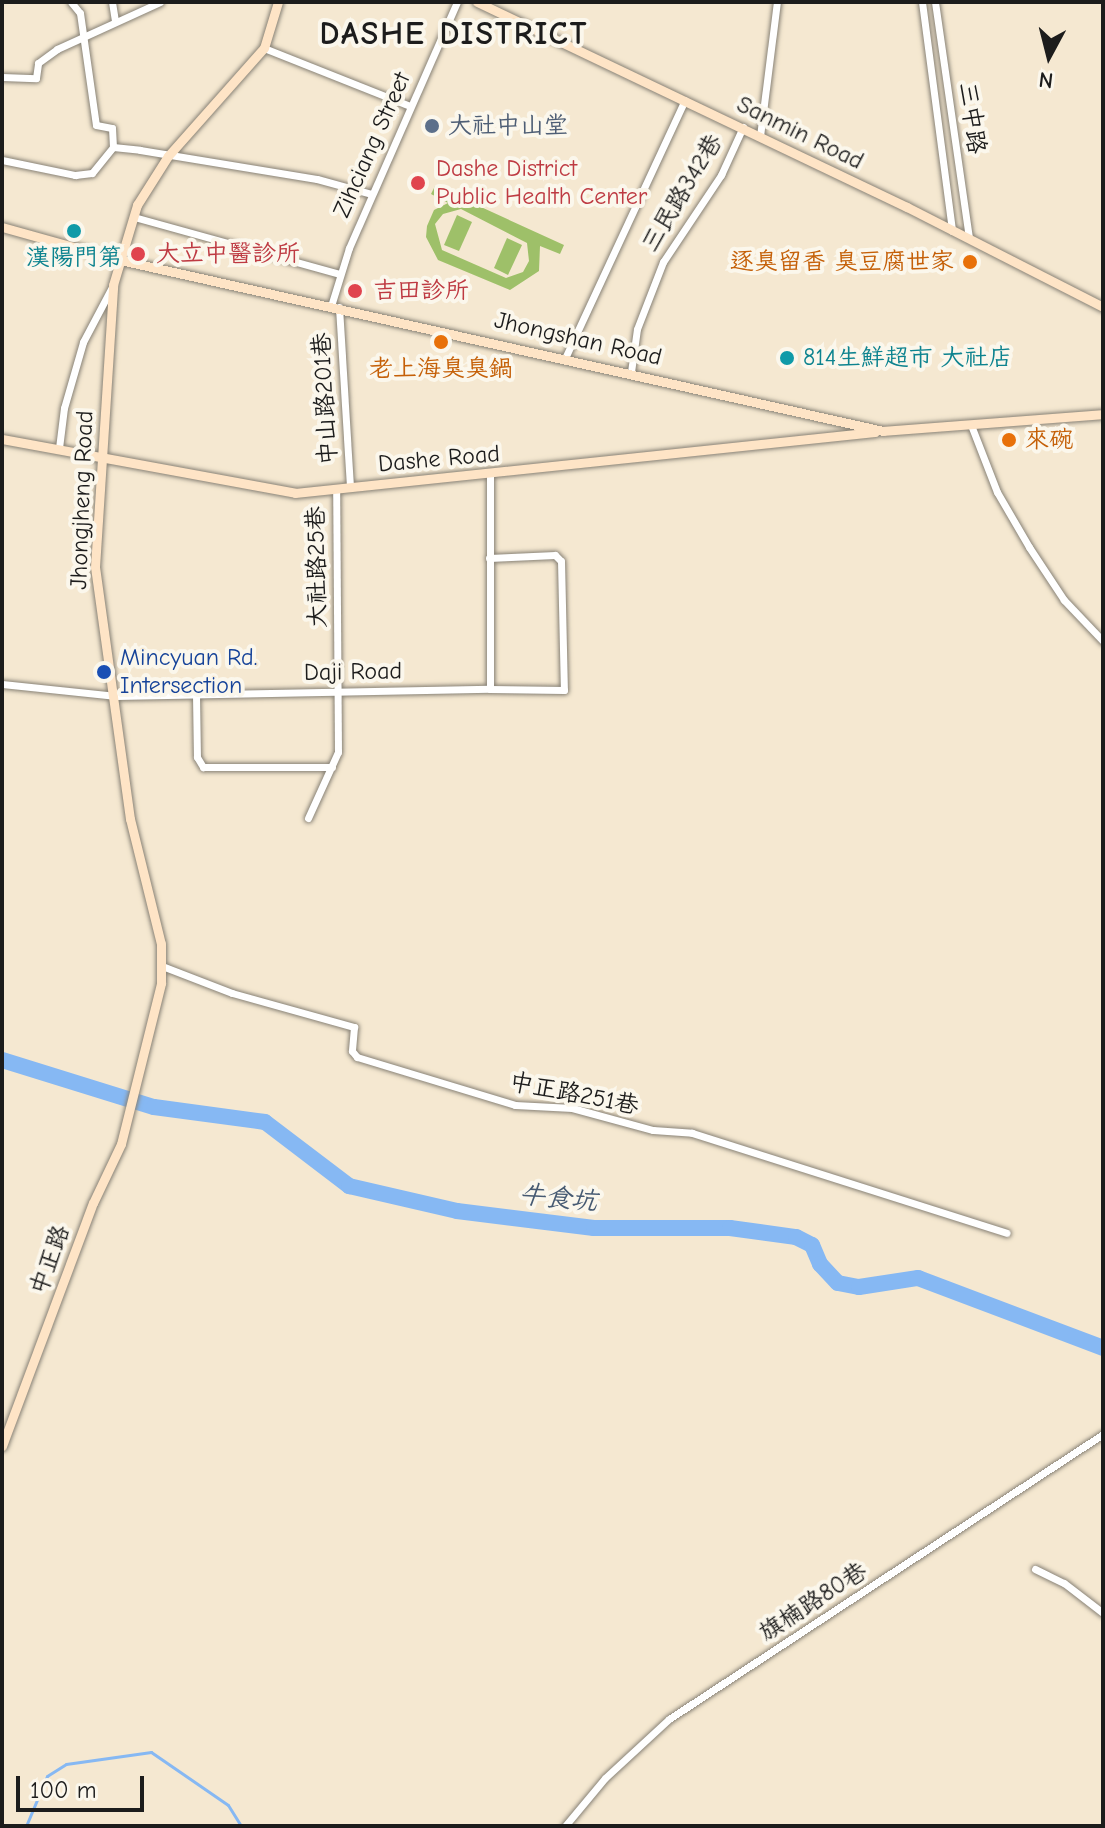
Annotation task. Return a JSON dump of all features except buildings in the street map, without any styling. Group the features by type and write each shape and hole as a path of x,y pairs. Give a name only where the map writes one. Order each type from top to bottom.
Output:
{"street":[{"path":"2,160 75,175 92,173 113,147 112,128 96,125 81,38 80,13 71,2"},
{"path":"112,2 115,20"},
{"path":"2,77 36,78 38,63 115,20 160,2"},
{"name":"Jhongjheng Road","path":"136,1089 162,966 130,819 116,696 95,567 113,285 134,217 168,156 264,48 278,2"},
{"name":"Zihciang Street","path":"335,306 339,274 457,2"},
{"name":"Sanmin Road","path":"477,2 743,127 1103,307"},
{"path":"760,136 777,2"},
{"path":"922,2 952,231"},
{"name":"三中路","path":"935,2 969,239"},
{"path":"264,48 410,106"},
{"path":"566,356 685,100"},
{"name":"三民路342巷","path":"631,372 637,329 663,262 721,175 743,127"},
{"path":"113,147 261,169 372,194"},
{"path":"134,217 339,274"},
{"name":"Jhongshan Road","path":"2,227 120,260 566,356 883,431 1103,414"},
{"path":"59,448 64,408 83,342 113,285"},
{"name":"中山路201巷","path":"335,306 350,488"},
{"path":"971,425 997,492 1029,547 1064,600 1103,641"},
{"name":"Dashe Road","path":"2,439 104,454 295,493 883,431"},
{"path":"490,474 490,689"},
{"name":"大社路25巷","path":"308,818 338,752 336,489"},
{"name":"Daji Road","path":"2,684 116,696 564,690 561,561 555,555 489,558"},
{"path":"196,695 197,757 203,767 332,767"},
{"name":"中正路251巷","path":"162,966 232,993 354,1027 352,1051 357,1057 515,1105 572,1108 653,1130 692,1133 1007,1233"},
{"name":"中正路","path":"2,1446 136,1089"},
{"name":"旗楠路80巷","path":"565,1826 605,1778 669,1719 1103,1434"},
{"path":"1035,1569 1064,1583 1103,1613"}],"green space":[{"path":"435,186 564,245 560,254 540,246 539,271 510,290 438,260 426,237 427,226 434,210 448,203 431,194","holes":["461,209 527,243 529,261 523,272 506,278 442,250 435,224 443,214"]},
{"path":"457,215 472,222 459,251 444,245"},
{"path":"507,238 522,245 508,275 494,268"}],"waterway":[{"name":"牛食坑","path":"2,1060 154,1107 265,1122 349,1186 457,1211 594,1228 730,1228 796,1237 812,1245 820,1264 838,1283 859,1287 918,1278 1103,1348"},
{"path":"26,1826 47,1776 66,1764 151,1752 228,1805 241,1826"}],"place":[{"name":"大社中山堂","path":"432,126"},
{"name":"Dashe District Public Health Center","path":"418,183"},
{"name":"漢陽門第","path":"74,231"},
{"name":"大立中醫診所","path":"138,254"},
{"name":"逐臭留香 臭豆腐世家","path":"970,262"},
{"name":"吉田診所","path":"355,291"},
{"name":"老上海臭臭鍋","path":"441,342"},
{"name":"814生鮮超市 大社店","path":"787,358"},
{"name":"來碗","path":"1009,440"},
{"name":"Mincyuan Rd. Intersection","path":"104,672"}],"district":[{"name":"DASHE DISTRICT","path":"454,34"}]}
